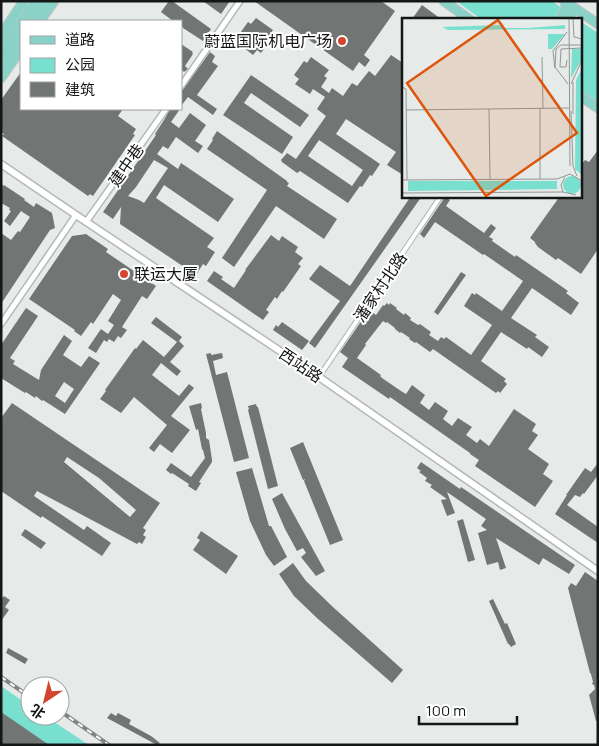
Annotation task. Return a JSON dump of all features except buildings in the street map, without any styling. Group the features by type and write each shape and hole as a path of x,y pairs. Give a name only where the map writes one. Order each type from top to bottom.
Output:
{"main road":[{"path":"1,34 24,1"},
{"path":"23,20 36,1"},
{"path":"31,20 44,1"},
{"path":"41,20 54,1"},
{"path":"444,1 468,18"},
{"path":"560,18 566,2 598,24"},
{"path":"568,18 573,11 577,10"},
{"path":"1,51 20,25"},
{"path":"1,64 20,36"},
{"path":"1,78 20,50"},
{"path":"582,97 598,108"}],"street":[{"path":"182,85 240,1"},
{"name":"建中巷","path":"86,222 165,110"},
{"name":"西站路","path":"1,164 319,377 598,571"},
{"name":"潘家村北路","path":"319,377 440,198"},
{"path":"1,324 76,215"}],"green space":[{"path":"456,1 552,1 576,18 480,18"},
{"path":"582,22 598,33 598,103 582,92"},
{"path":"1,686 20,699 20,726 60,726 89,745 48,745 1,714"}],"railway":[{"path":"1,677 20,690"},
{"path":"70,718 109,745"}],"place":[{"name":"蔚蓝国际机电广场","path":"342,41"},
{"name":"联运大厦","path":"124,274"}]}
